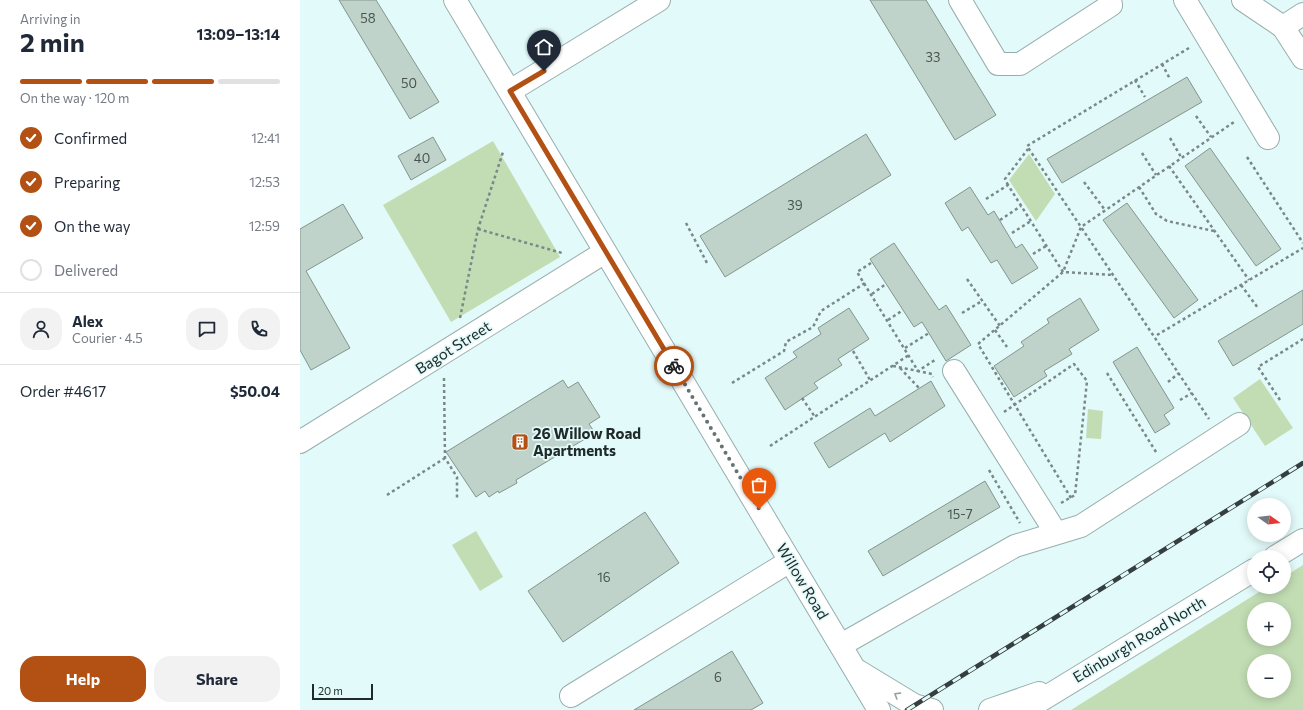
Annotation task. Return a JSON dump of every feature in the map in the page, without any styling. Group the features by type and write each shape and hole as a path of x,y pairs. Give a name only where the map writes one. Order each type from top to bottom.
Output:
{"main road":[{"name":"Willow Road","path":"455,0 879,710"},
{"path":"510,91 660,0"},
{"path":"960,0 998,64 1020,64 1111,4 1110,0"},
{"path":"1185,0 1268,138"},
{"path":"1243,0 1283,27 1303,58"},
{"path":"1283,27 1303,14"},
{"name":"Bagot Street","path":"300,442 605,252"},
{"path":"942,371 988,423 1056,533"},
{"path":"841,645 1015,546 1081,526 1239,424"},
{"path":"1287,550 1303,540"},
{"path":"571,696 790,561"},
{"name":"Edinburgh Road North","path":"1025,710 1066,683 1247,574"},
{"path":"855,669 861,710"},
{"path":"855,669 914,705 932,710"},
{"path":"990,710 1066,683"}],"path":[{"path":"1063,272 1005,179 1028,148 1027,146 1207,37"},
{"path":"1162,64 1170,79"},
{"path":"1135,80 1145,97"},
{"path":"1071,498 978,344 1063,272 1081,227 1181,157 1251,111"},
{"path":"1196,116 1211,138"},
{"path":"1170,138 1181,157"},
{"path":"1028,148 1221,436"},
{"path":"459,320 478,229 503,152"},
{"path":"1142,153 1156,175"},
{"path":"1247,157 1303,243"},
{"path":"1169,166 1249,280"},
{"path":"1084,182 1105,210"},
{"path":"986,199 1008,184"},
{"path":"1139,187 1156,214 1167,222 1214,231"},
{"path":"1000,220 1022,206"},
{"path":"1012,233 1031,221"},
{"path":"686,223 707,263"},
{"path":"478,229 564,253"},
{"path":"1033,254 1046,246"},
{"path":"1157,335 1303,248"},
{"path":"871,263 857,272 872,294 918,371"},
{"path":"1063,272 1113,275"},
{"path":"967,279 1000,326"},
{"path":"732,383 784,351 786,342 813,327 820,311 865,283"},
{"path":"872,294 886,284"},
{"path":"1241,285 1258,308"},
{"path":"962,314 982,301"},
{"path":"888,320 903,310"},
{"path":"995,330 1007,347"},
{"path":"905,348 929,333"},
{"path":"1280,400 1258,367 1303,339"},
{"path":"853,351 870,380"},
{"path":"770,446 909,355"},
{"path":"988,423 1074,364 1087,381 1075,495 1043,512"},
{"path":"893,366 932,374 942,371"},
{"path":"900,367 919,388"},
{"path":"918,371 942,371"},
{"path":"1107,373 1167,470"},
{"path":"1168,382 1179,373"},
{"path":"444,378 445,458 457,477 457,499"},
{"path":"1180,400 1192,393"},
{"path":"802,398 815,417"},
{"path":"387,495 445,458"},
{"path":"985,463 1032,541"}],"green space":[{"path":"493,141 560,257 451,322 383,205"},
{"path":"1029,154 1055,194 1036,221 1009,180"},
{"path":"1260,379 1293,428 1265,446 1233,398"},
{"path":"1088,409 1103,411 1101,439 1086,438"},
{"path":"476,531 503,577 480,591 452,545"},
{"path":"1303,565 1303,710 1071,710 1256,594 1291,594 1291,573"}],"building":[{"path":"339,0 376,0 439,102 410,119"},
{"path":"870,0 926,0 996,115 955,140"},
{"path":"1187,77 1202,102 1062,183 1047,159"},
{"path":"866,134 891,175 725,277 700,236"},
{"path":"433,137 446,160 411,180 398,156"},
{"path":"1210,148 1281,249 1256,266 1185,166"},
{"path":"970,187 988,215 994,211 1016,248 1022,244 1038,268 1012,284 997,260 991,263 968,227 962,231 945,203"},
{"path":"1127,203 1198,300 1174,318 1103,220"},
{"path":"343,204 363,238 306,271 350,348 311,370 300,350 300,229"},
{"path":"894,243 939,310 946,305 971,345 946,361 922,322 914,327 870,259"},
{"path":"1303,290 1303,324 1233,366 1218,341"},
{"path":"1080,298 1099,330 1069,349 1072,354 1044,371 1047,376 1014,397 994,366 1024,346 1021,342 1049,323 1047,319"},
{"path":"849,308 869,339 838,359 842,365 814,383 818,388 785,410 765,378 797,357 793,352 821,334 818,328"},
{"path":"1137,347 1174,408 1164,415 1170,424 1155,433 1113,362"},
{"name":"26 Willow Road Apartments","path":"563,380 568,388 578,382 600,417 589,424 595,433 516,480 517,483 499,493 498,491 489,497 485,491 476,497 446,452"},
{"path":"931,381 945,406 890,442 885,433 829,468 814,443 870,408 875,416"},
{"path":"985,481 1000,507 883,576 868,551"},
{"path":"645,512 679,563 563,642 528,591"},
{"path":"732,651 763,703 751,710 634,710"}],"railway":[{"path":"907,710 1303,463"}],"way so far":[{"path":"674,366 759,509"}],"place":[{"name":"26 Willow Road Apartments","path":"520,442"}],"route":[{"path":"544,71 510,91 674,366"}]}
